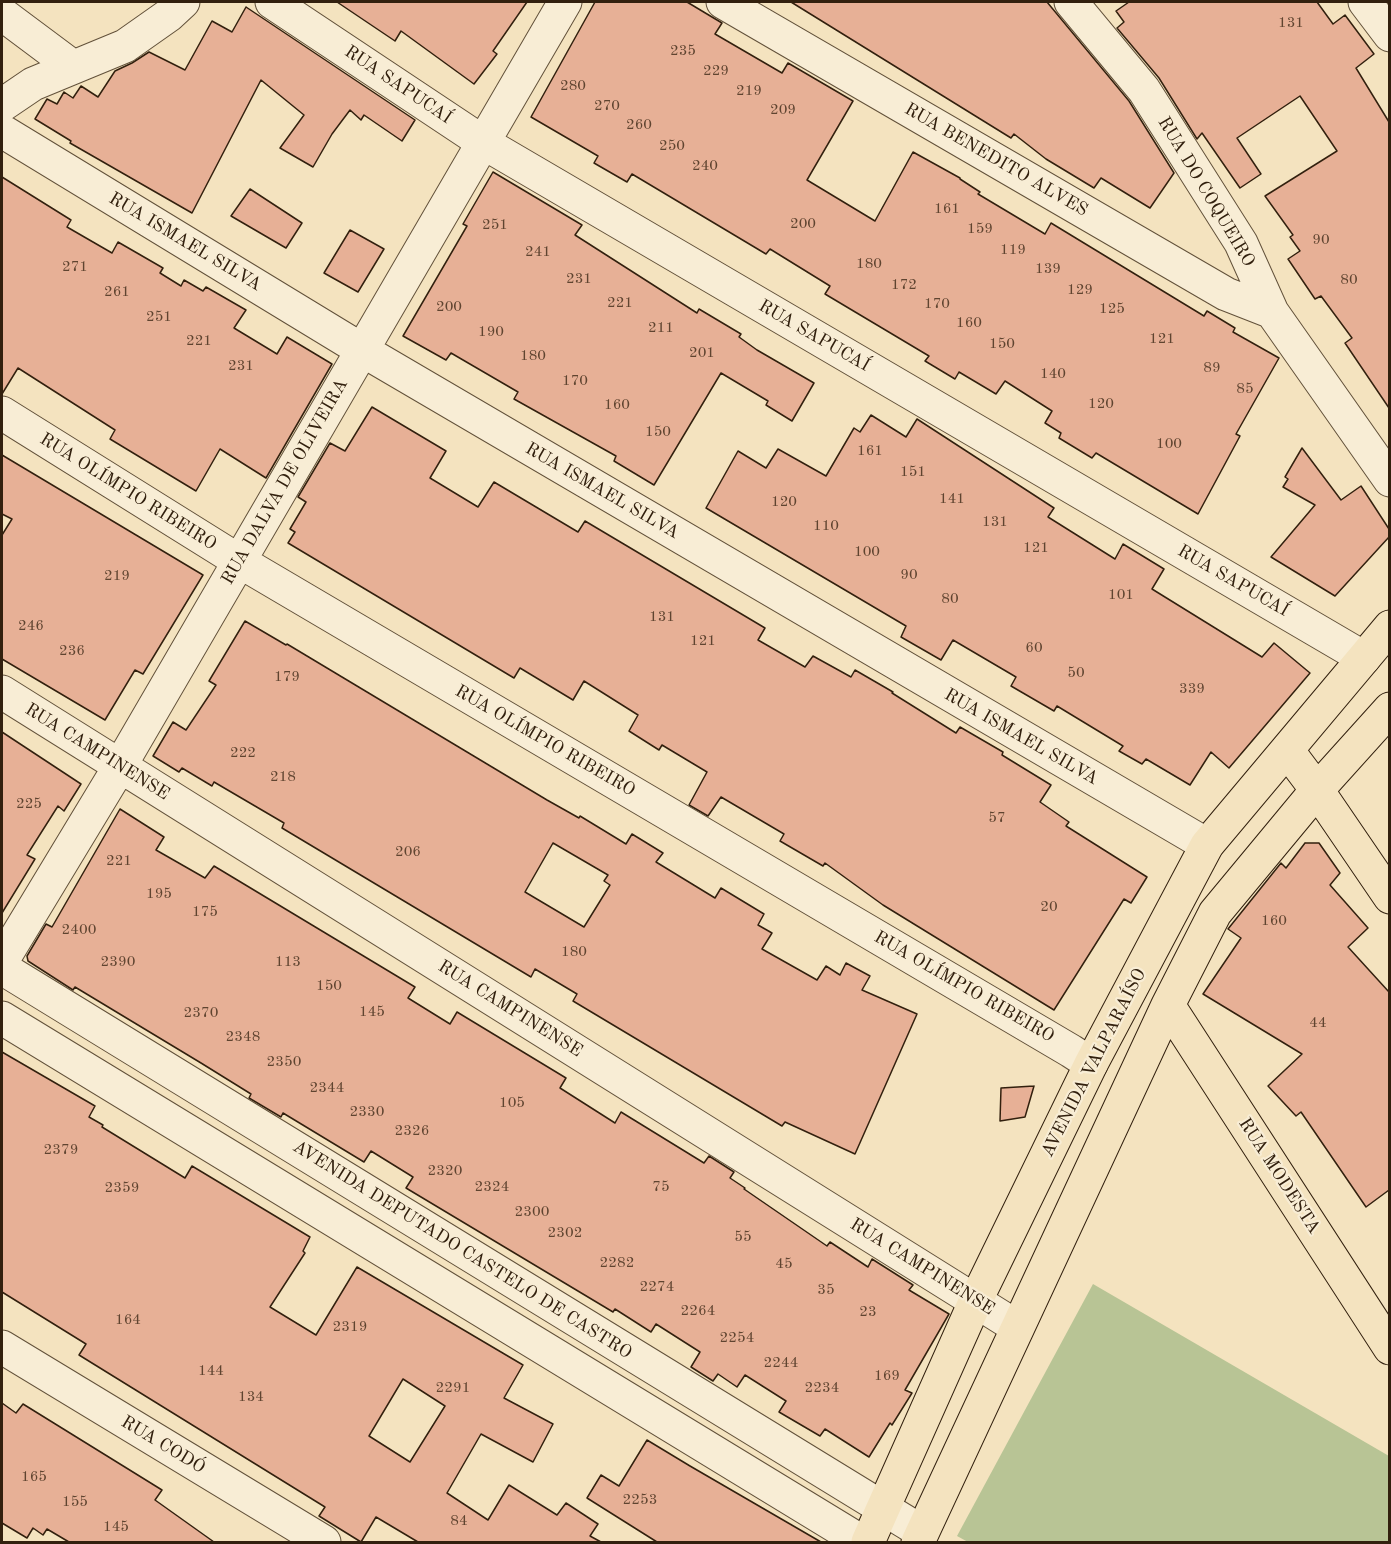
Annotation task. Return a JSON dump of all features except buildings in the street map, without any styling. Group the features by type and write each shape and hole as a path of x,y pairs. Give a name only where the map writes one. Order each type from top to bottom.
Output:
{"main road":[{"name":"AVENIDA VALPARAÍSO","path":"868,1542 975,1300 1091,1064 1206,845 1389,627"},
{"path":"920,1537 1168,1005 1215,913 1317,789 1389,709"},
{"path":"1287,750 1317,789 1389,897"},
{"name":"RUA MODESTA","path":"1168,1005 1389,1347"}],"street":[{"path":"2,105 33,84 125,46 169,15 183,2"},
{"name":"RUA SAPUCAÍ","path":"272,2 484,142 1364,658"},
{"name":"RUA DALVA DE OLIVEIRA","path":"2,961 120,766 565,2"},
{"name":"RUA BENEDITO ALVES","path":"723,2 1226,294 1272,312"},
{"name":"RUA DO COQUEIRO","path":"1071,2 1144,90 1241,243 1272,312 1389,480"},
{"path":"1365,2 1389,35"},
{"path":"2,14 73,67"},
{"name":"RUA ISMAEL SILVA","path":"2,131 362,350 1206,845"},
{"name":"RUA OLÍMPIO RIBEIRO","path":"2,413 239,561 1091,1064"},
{"name":"RUA CAMPINENSE","path":"2,692 1017,1327"},
{"name":"AVENIDA DEPUTADO CASTELO DE CASTRO","path":"2,968 883,1509 920,1537"},
{"path":"2,1018 862,1542"},
{"name":"RUA CODÓ","path":"2,1347 324,1542"}],"green space":[{"path":"1093,1284 1389,1456 1389,1542 968,1542 957,1536"}]}
